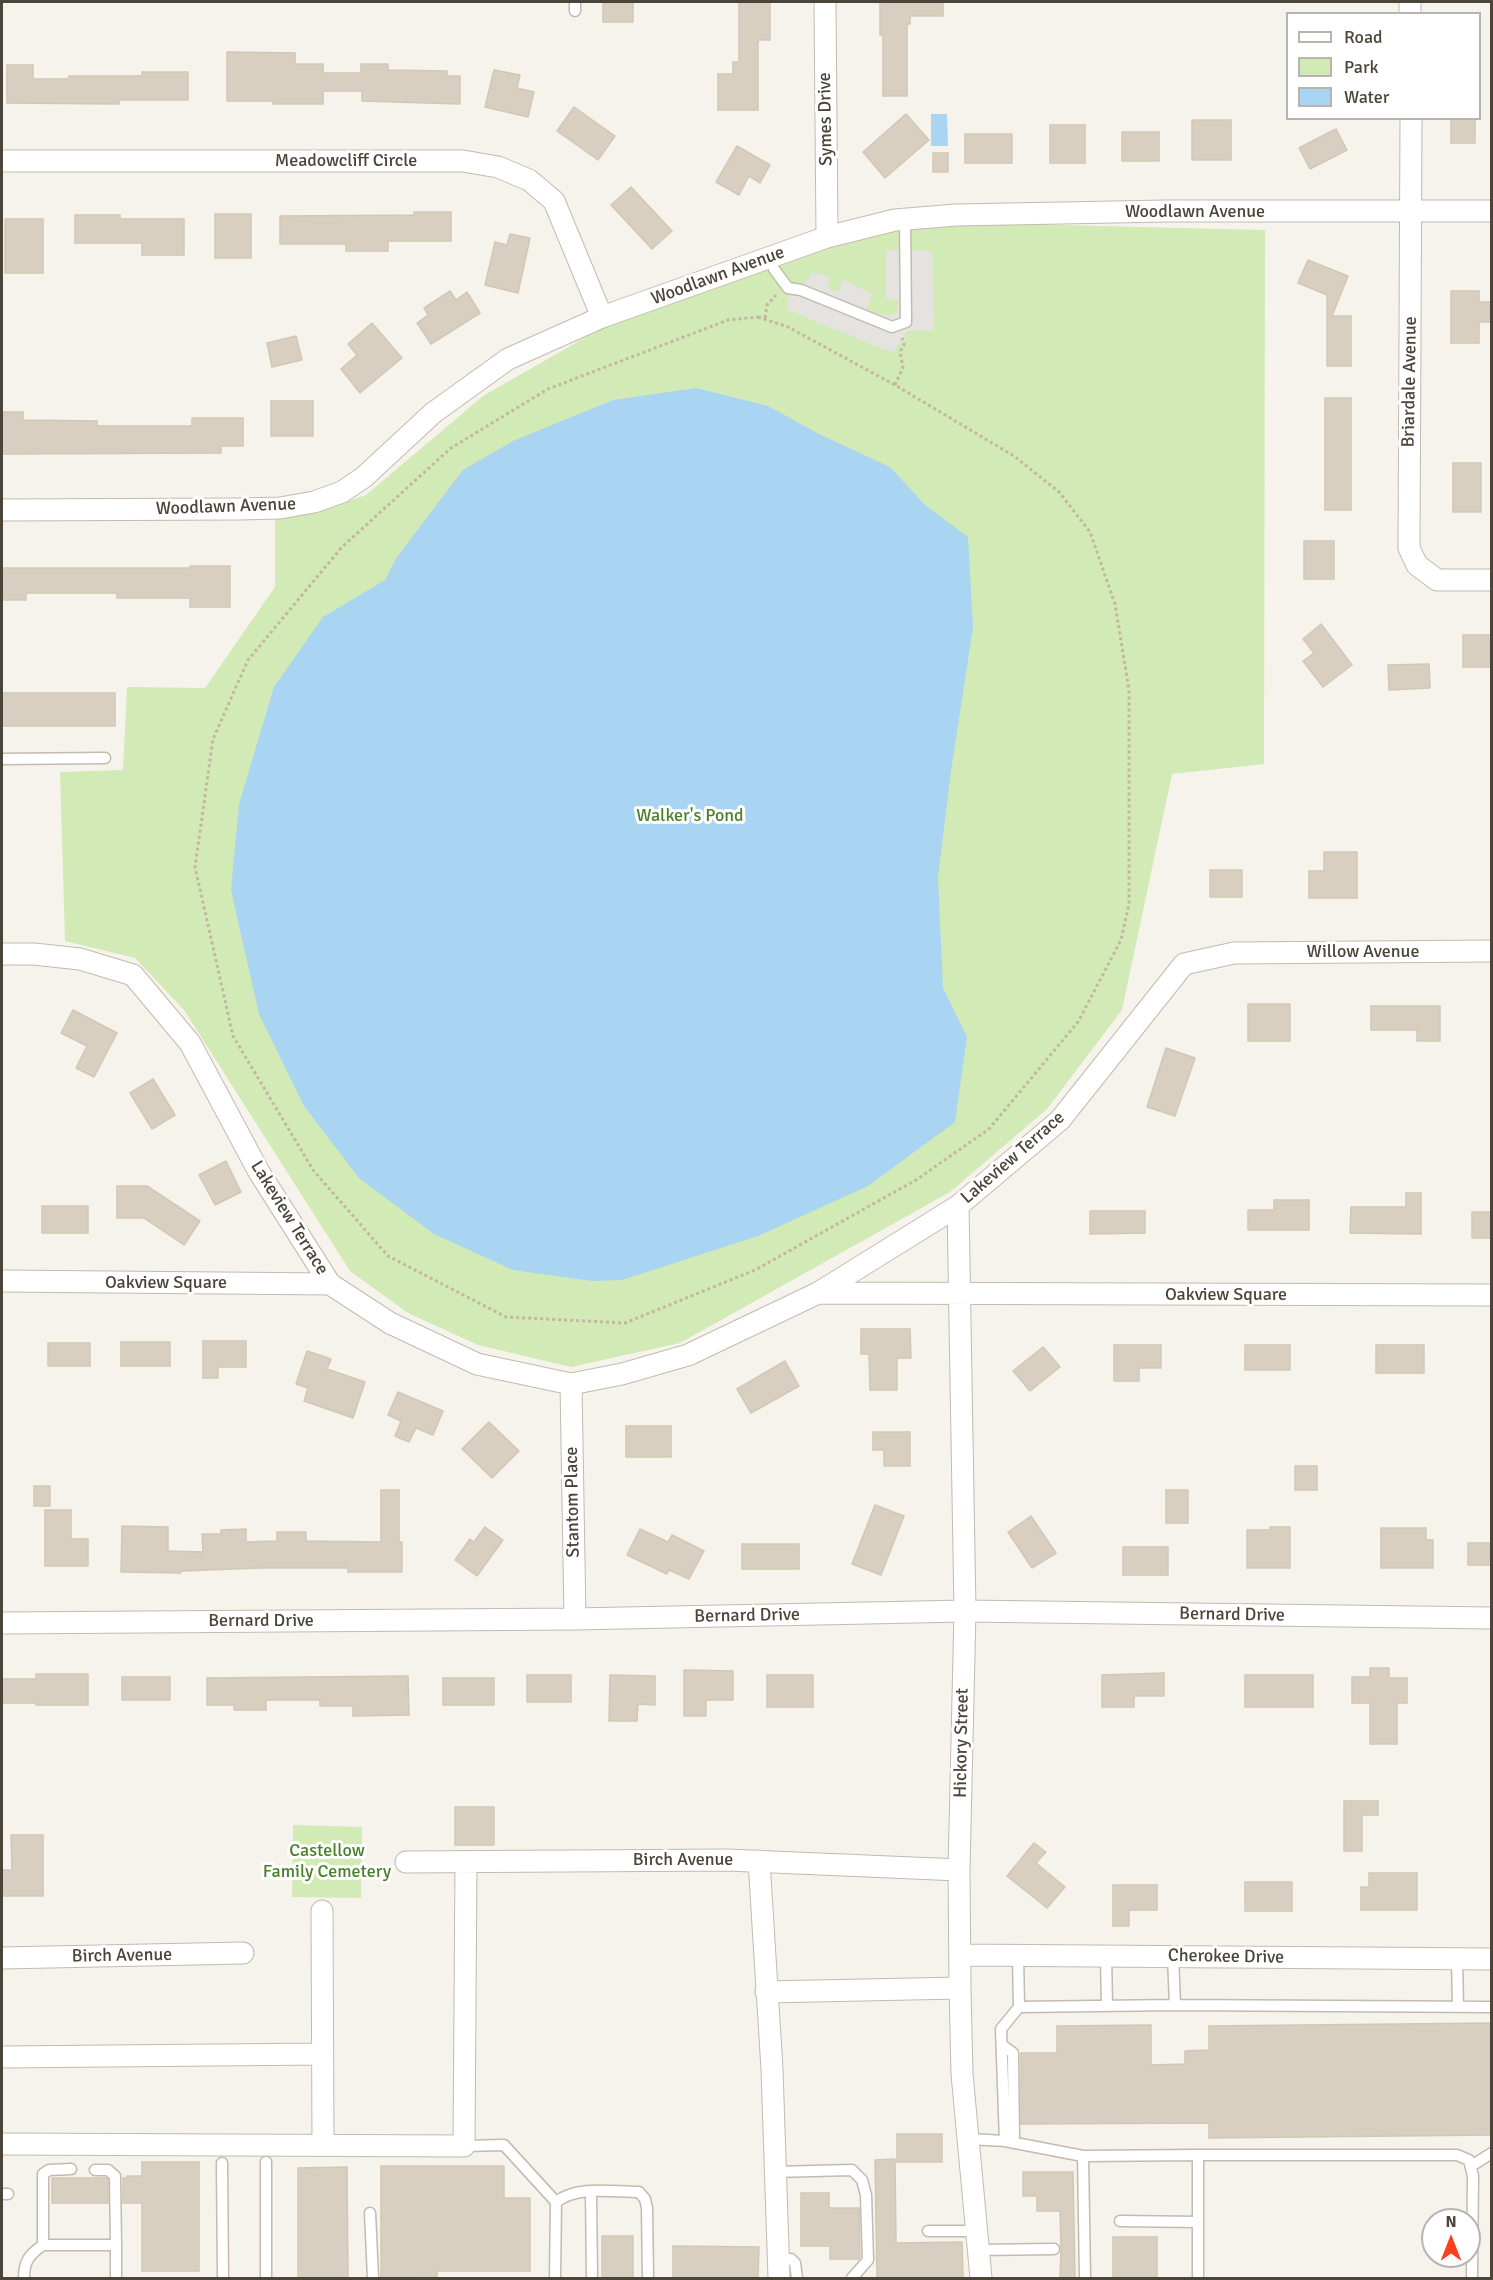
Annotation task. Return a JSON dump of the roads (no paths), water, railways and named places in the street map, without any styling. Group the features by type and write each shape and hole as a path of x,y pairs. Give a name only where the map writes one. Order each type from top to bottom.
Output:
{"street":[{"name":"Symes Drive","path":"825,2 827,237"},
{"name":"Briardale Avenue","path":"1411,120 1409,548 1417,565 1437,580 1491,580"},
{"name":"Meadowcliff Circle","path":"2,161 464,161 498,167 529,180 554,201 602,317"},
{"name":"Woodlawn Avenue","path":"2,510 280,508 314,502 342,492 364,477 433,413 508,359 602,317 827,237 905,219 956,215 1142,212 1491,211"},
{"name":"Willow Avenue","path":"1234,953 1491,951"},
{"name":"Lakeview Terrace","path":"2,954 34,954 80,959 133,975 190,1043 259,1172 330,1284 390,1323 477,1364 570,1384 622,1374 688,1355 818,1293 958,1206 1060,1120 1184,964 1234,953"},
{"name":"Hickory Street","path":"958,1206 965,1611 959,1870 960,1988 962,2074 981,2278"},
{"name":"Oakview Square","path":"2,1281 330,1284"},
{"name":"Lakeview Terrace","path":"818,1293 960,1295"},
{"name":"Oakview Square","path":"960,1295 1491,1295"},
{"name":"Stantom Place","path":"570,1384 575,1619"},
{"name":"Bernard Drive","path":"2,1623 575,1619 965,1611 1491,1618"},
{"name":"Birch Avenue","path":"406,1862 759,1860 959,1870"},
{"path":"759,1860 772,2069 778,2269"},
{"path":"2,2144 464,2146 466,1862"},
{"path":"322,1911 323,2145"},
{"name":"Birch Avenue","path":"2,1959 243,1953"},
{"name":"Cherokee Drive","path":"961,1955 1491,1959"},
{"path":"766,1992 960,1988"},
{"path":"3,2057 322,2054"}],"lane":[{"path":"769,258 788,288 801,290 892,327 906,322 905,219"},
{"path":"2,759 105,758"},
{"path":"1009,2142 1013,2053 1002,2045 1001,2029 1019,2007 1018,1955"},
{"path":"1106,1956 1107,2006"},
{"path":"1173,1956 1175,2006"},
{"path":"1457,1959 1458,2007"},
{"path":"1019,2007 1491,2007"},
{"path":"969,2139 1009,2142 1083,2156 1457,2155 1469,2160 1473,2176 1472,2278"},
{"path":"464,2146 504,2145 556,2202 555,2278"},
{"path":"1471,2166 1491,2152"},
{"path":"1198,2155 1198,2278"},
{"path":"1083,2156 1085,2278"},
{"path":"266,2162 266,2278"},
{"path":"222,2163 223,2278"},
{"path":"43,2245 43,2175 49,2170 72,2169"},
{"path":"95,2170 108,2170 115,2176 116,2278"},
{"path":"774,2172 852,2170 862,2180 866,2195 867,2260 852,2278"},
{"path":"556,2202 563,2196 575,2192 639,2192 648,2208 648,2278"},
{"path":"591,2192 592,2278"},
{"path":"370,2213 373,2278"},
{"path":"1120,2221 1198,2222"},
{"path":"928,2231 977,2240 1054,2249"},
{"path":"24,2278 24,2265 30,2255 43,2245 116,2245"},
{"path":"778,2269 791,2259 795,2263 797,2278"}],"water":[{"path":"931,114 947,114 948,146 931,146"},
{"path":"696,388 768,406 821,435 890,467 926,506 968,537 973,627 951,771 938,877 943,988 967,1037 955,1122 868,1186 758,1236 622,1280 592,1281 513,1270 434,1234 359,1178 304,1106 259,1014 231,890 239,804 274,687 323,617 385,580 397,557 463,470 513,441 613,400"}],"park label":[{"name":"Walker's Pond","path":"690,816"},
{"name":"Castellow Family Cemetery","path":"327,1861"}]}
